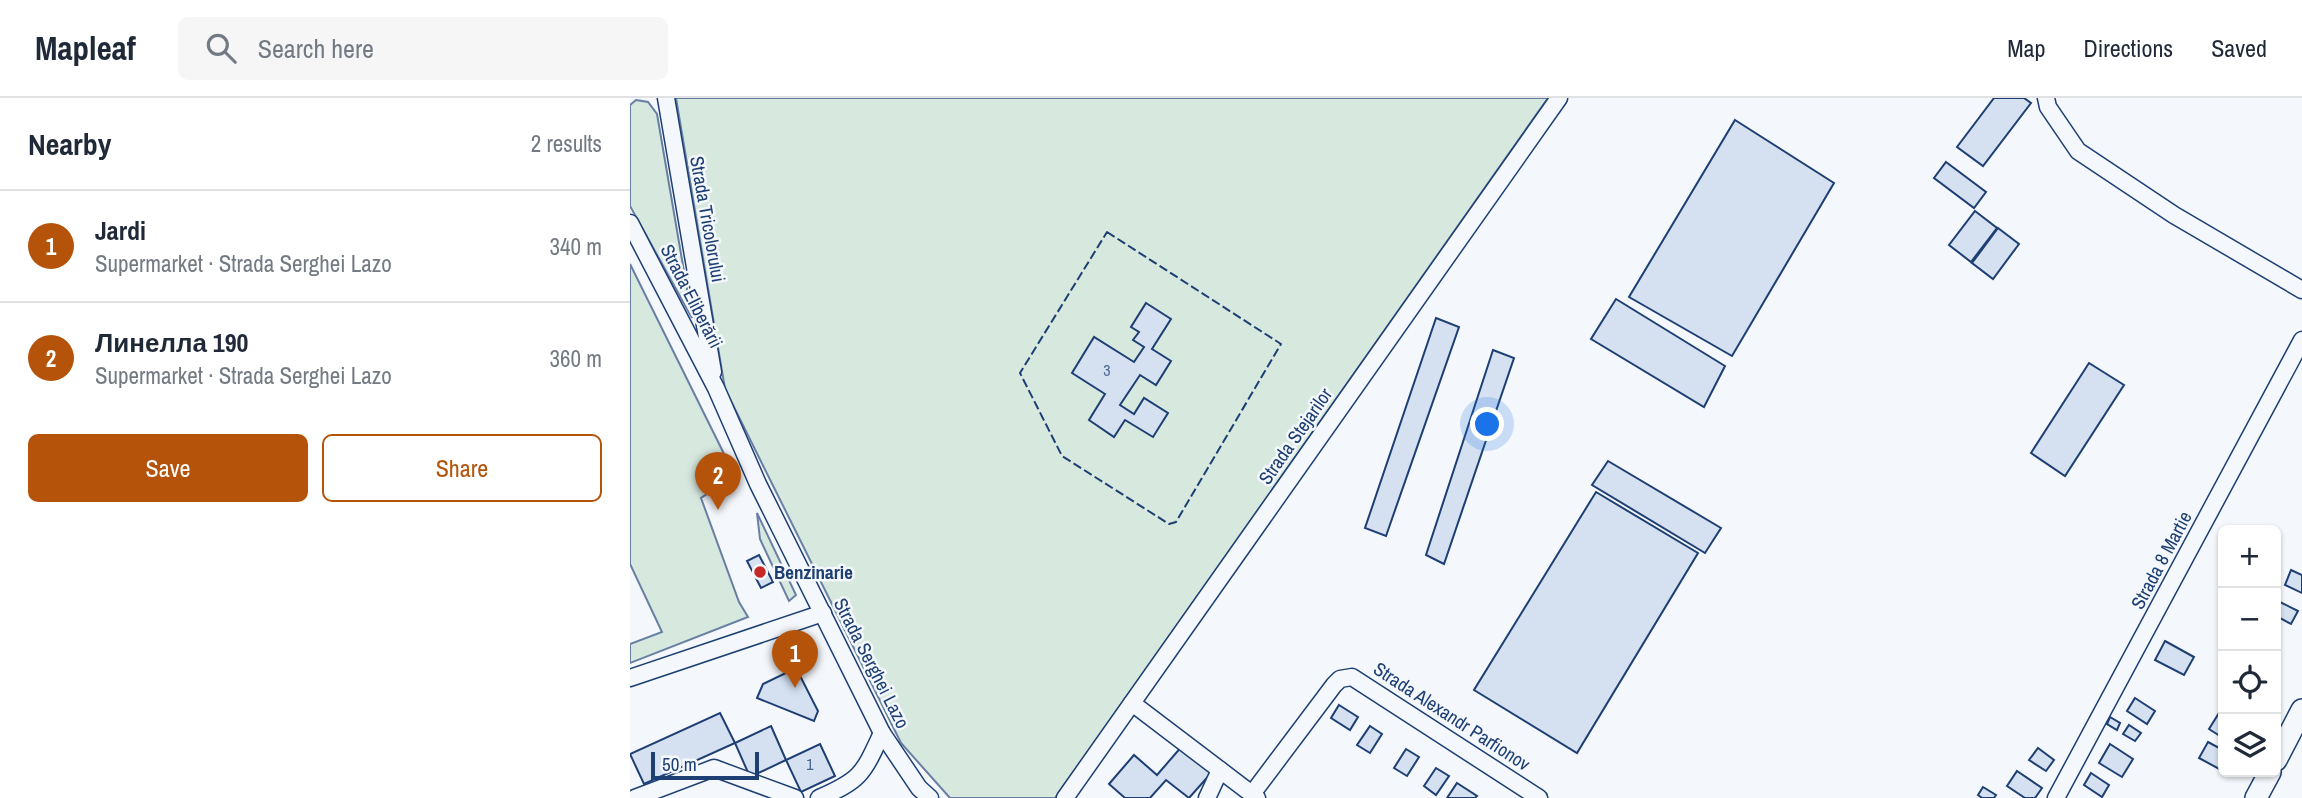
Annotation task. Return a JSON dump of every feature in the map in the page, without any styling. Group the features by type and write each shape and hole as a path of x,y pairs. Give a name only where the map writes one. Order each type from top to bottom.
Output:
{"main road":[{"path":"2281,750 2302,710"},
{"path":"2256,798 2267,777"}],"street":[{"name":"Strada Tricolorului","path":"666,98 716,388"},
{"name":"Strada Stejarilor","path":"1065,798 1559,98"},
{"path":"2046,98 2048,107 2078,151 2174,215 2302,290"},
{"name":"Strada Eliberării","path":"631,228 716,388"},
{"name":"Strada 8 Martie","path":"2056,798 2302,340"},
{"name":"Strada Serghei Lazo","path":"716,388 758,484 882,733 919,788 930,798"},
{"path":"630,678 823,614"},
{"name":"Strada Alexandr Parfionov","path":"1255,796 1340,679 1352,677 1539,798"},
{"path":"1132,703 1255,796"},
{"path":"819,798 846,786 861,774 882,733"},
{"path":"635,798 714,768 795,798"},
{"path":"1207,798 1220,770"}],"shaded area":[{"path":"676,98 1548,98 1055,798 950,798 901,743 725,389"},
{"path":"636,100 648,102 657,114 692,318 630,206 630,105"},
{"path":"630,264 735,476 701,498 739,602 748,617 630,663 630,644 662,632 630,564"},
{"path":"757,513 796,595 789,601 760,539"}],"building":[{"path":"1994,98 2024,98 2031,103 1983,166 1957,147"},
{"path":"1735,120 1834,183 1732,356 1629,297"},
{"path":"1946,162 1986,192 1974,208 1934,178"},
{"path":"1975,211 1997,228 1971,262 1949,245"},
{"path":"1998,228 2019,244 1993,279 1972,263"},
{"path":"1616,299 1725,366 1704,407 1591,339"},
{"path":"1146,303 1171,319 1152,349 1171,361 1156,385 1140,375 1120,405 1134,414 1144,398 1168,413 1153,437 1125,420 1114,437 1089,420 1105,394 1072,373 1094,337 1134,362 1144,347 1133,340 1139,332 1131,327"},
{"path":"1436,318 1459,327 1386,536 1365,528"},
{"path":"1493,350 1514,358 1444,564 1426,555"},
{"path":"2089,363 2124,385 2065,476 2031,453"},
{"path":"1608,461 1721,528 1705,553 1592,485"},
{"path":"1596,492 1698,553 1577,753 1474,690"},
{"name":"Benzinarie","path":"759,555 773,582 761,588 747,561"},
{"path":"2291,570 2302,575 2302,593 2285,585"},
{"path":"2281,602 2298,611 2291,624 2281,619"},
{"path":"2165,641 2194,657 2184,675 2155,660"},
{"path":"796,668 818,711 814,721 757,698 763,684"},
{"path":"2135,698 2155,711 2147,724 2127,711"},
{"path":"1339,705 1358,717 1350,730 1331,718"},
{"path":"720,713 735,743 644,784 630,754"},
{"path":"2218,715 2218,735 2209,729"},
{"path":"2110,717 2120,723 2117,730 2107,724"},
{"path":"2129,725 2141,733 2135,741 2123,734"},
{"path":"771,726 786,760 750,777 735,743"},
{"path":"1370,726 1382,734 1370,753 1357,745"},
{"path":"2208,742 2218,747 2218,768 2199,758"},
{"path":"820,744 835,776 801,792 786,760"},
{"path":"2110,744 2133,759 2122,777 2099,763"},
{"path":"1183,745 1213,771 1189,798 1166,780 1150,798 1125,798 1109,784 1134,755 1157,775"},
{"path":"2038,748 2054,760 2046,771 2029,760"},
{"path":"1406,749 1419,757 1407,776 1394,768"},
{"path":"1436,768 1449,776 1436,795 1424,786"},
{"path":"2017,771 2042,788 2035,798 2025,798 2007,786"},
{"path":"2091,773 2109,785 2102,797 2084,785"},
{"path":"1457,783 1477,796 1447,798"},
{"path":"1983,787 1996,795 1994,798 1982,798 1978,795"}],"fence":[{"path":"1107,232 1281,344 1176,522 1169,524 1062,456 1020,373 1107,232"}],"place":[{"name":"Линелла 190","path":"718,510"},
{"name":"Benzinarie","path":"760,572"},
{"name":"Jardi","path":"795,688"}]}
